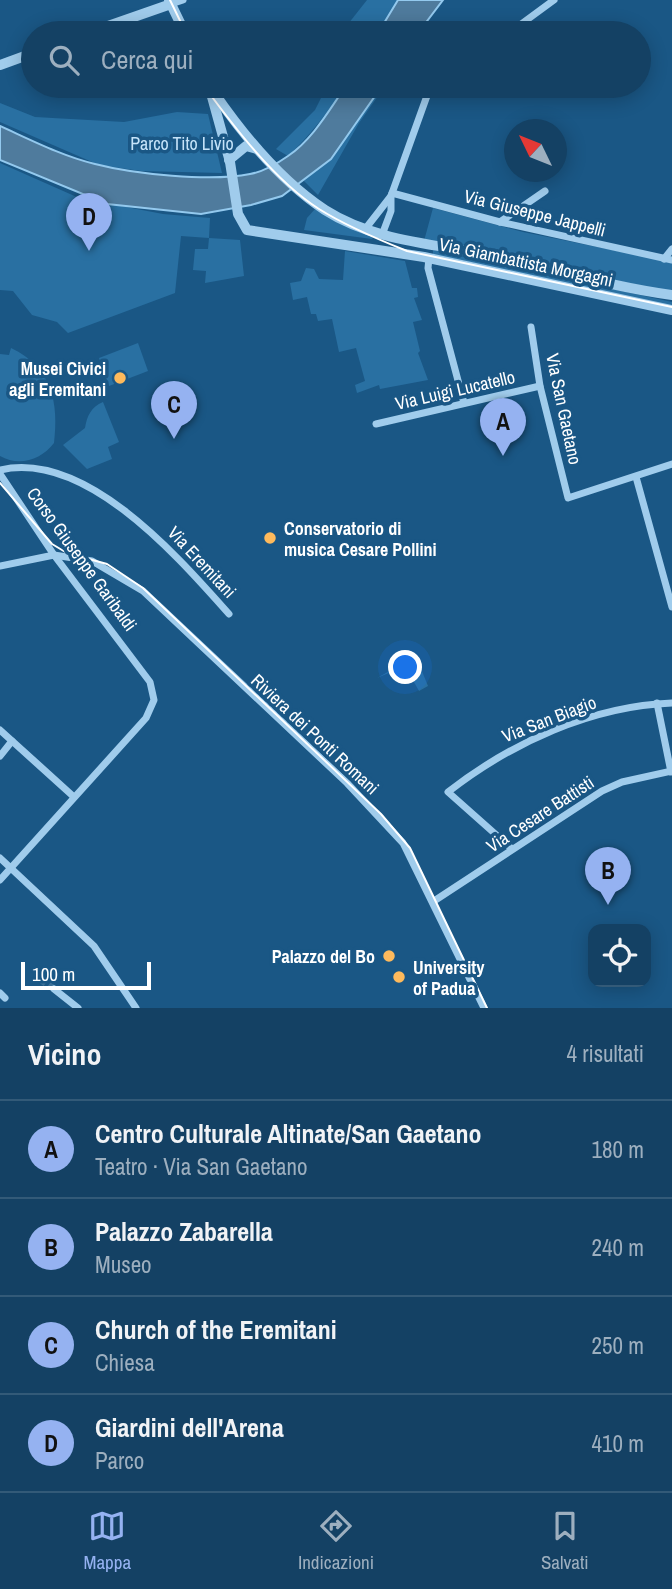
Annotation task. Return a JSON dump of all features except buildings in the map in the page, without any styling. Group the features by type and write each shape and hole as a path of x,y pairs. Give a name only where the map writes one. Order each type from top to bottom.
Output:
{"street":[{"path":"526,21 555,0"},
{"path":"120,21 174,1 181,21"},
{"path":"0,65 21,57"},
{"path":"212,98 230,161 246,146 261,151"},
{"name":"Via Giambattista Morgagni","path":"217,98 236,126 304,192 334,215 382,235 672,295"},
{"path":"366,228 391,195 426,98"},
{"name":"Via Giambattista Morgagni","path":"230,161 238,214 247,230 429,258 672,310"},
{"path":"500,222 545,191"},
{"path":"373,248 382,235 391,211 391,195"},
{"name":"Via Giuseppe Jappelli","path":"391,195 668,260"},
{"path":"668,260 672,249"},
{"path":"429,258 428,268 464,403"},
{"name":"Via San Gaetano","path":"531,327 540,386 568,498 636,477"},
{"name":"Via Luigi Lucatello","path":"376,424 540,386"},
{"path":"672,464 636,477 672,607"},
{"name":"Via Eremitani","path":"0,472 29,466 44,468 111,500 151,531 229,614"},
{"name":"Corso Giuseppe Garibaldi","path":"0,472 54,555 138,663 154,695 153,707 146,718 74,797"},
{"path":"0,566 54,555"},
{"name":"Riviera dei Ponti Romani","path":"54,555 103,565 143,591 379,816 411,854 483,1007"},
{"path":"657,703 671,772"},
{"name":"Via San Biagio","path":"511,848 448,792 494,758 543,735 615,711 672,703"},
{"path":"0,730 74,797 0,880"},
{"path":"0,756 12,741"},
{"name":"Via Cesare Battisti","path":"433,901 602,791 622,782 671,772"},
{"path":"0,858 94,946 136,1008"},
{"path":"54,989 78,1008"}],"green space":[{"path":"367,0 398,0 385,21 350,21"},
{"path":"321,98 337,98 288,156 276,149 315,110"},
{"path":"374,98 377,98 359,123 318,195 302,179 326,159"},
{"name":"Parco Tito Livio","path":"0,103 35,117 124,122 177,112 208,114 222,173 141,171 99,165 0,122"},
{"path":"0,163 79,198 163,214 210,218 209,238 181,236 175,293 68,333 57,322 32,315 13,291 0,290"},
{"path":"433,208 523,232 672,262 672,292 424,241"},
{"path":"315,209 373,237 372,239 304,230 307,218"},
{"path":"209,238 240,240 244,276 205,283 206,271 193,270 195,249 208,249"},
{"path":"433,250 672,302 672,305 433,254"},
{"path":"345,251 405,261 412,288 417,288 418,297 414,298 422,320 413,322 420,351 418,353 428,380 380,389 379,385 357,393 355,385 365,381 356,348 339,352 332,319 318,321 316,314 311,314 307,297 293,300 290,283 301,281 306,268 314,269 319,279 343,280"},
{"path":"138,343 148,371 109,386 99,358"},
{"path":"11,348 36,365 44,376 50,388 55,414 54,443 43,454 22,461 0,456 0,354 9,355"},
{"path":"103,402 119,442 108,447 112,459 87,469 63,445 85,428 90,412"},
{"path":"411,659 413,665 419,664 428,686 419,691 410,675 391,672 377,678"}],"shaded area":[{"path":"398,0 443,0 427,21 385,21"},
{"path":"338,98 374,98 331,159 282,196 201,214 107,204 0,160 0,126 71,157 111,168 194,177 233,176 250,174 275,164 297,149 320,124"}],"tunnel":[{"path":"40,979 54,989"}],"tram line":[{"path":"170,0 180,21"},
{"path":"213,98 242,136 287,184 319,209 362,232 407,251 672,307"},
{"path":"0,483 52,544 67,553 107,564 143,588 381,814 410,848 487,1008"}],"place":[{"name":"Giardini dell'Arena","path":"89,251"},
{"name":"Musei Civici agli Eremitani","path":"120,378"},
{"name":"Church of the Eremitani","path":"174,439"},
{"name":"Centro Culturale Altinate/San Gaetano","path":"503,456"},
{"name":"Conservatorio di musica Cesare Pollini","path":"270,538"},
{"name":"Palazzo Zabarella","path":"608,905"},
{"name":"Palazzo del Bo","path":"389,956"},
{"name":"University of Padua","path":"399,977"}]}
